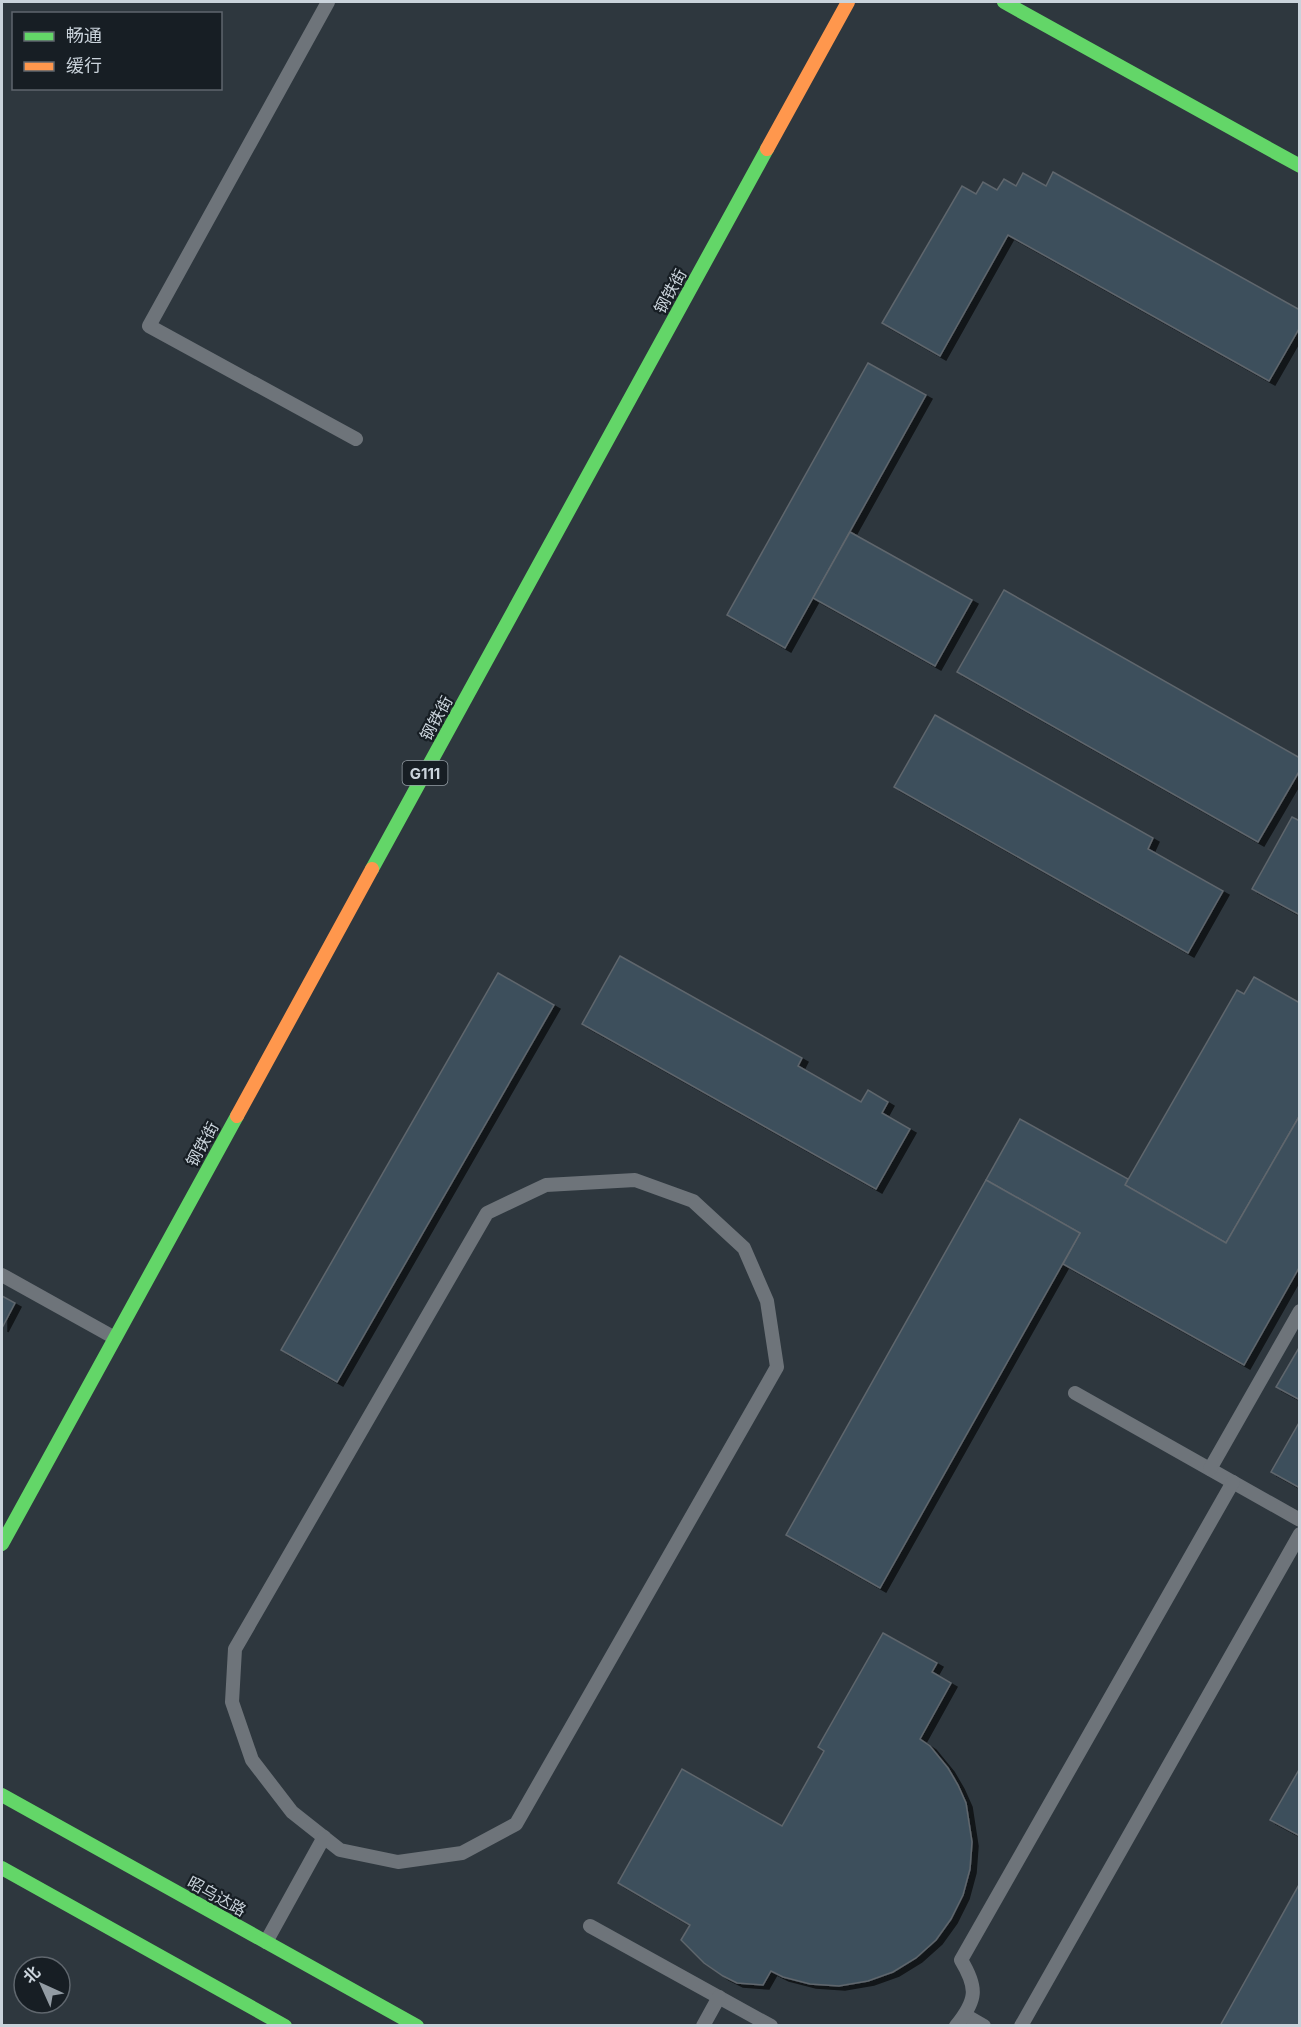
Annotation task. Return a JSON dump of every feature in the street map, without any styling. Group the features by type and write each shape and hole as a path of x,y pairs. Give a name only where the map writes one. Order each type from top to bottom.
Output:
{"main road":[{"name":"钢铁街","path":"2,1544 848,2"},
{"path":"1004,2 1299,166"},
{"name":"昭乌达路","path":"2,1795 417,2025"},
{"path":"2,1868 285,2025"}],"lane":[{"path":"328,2 149,326 356,439"},
{"path":"635,1180 693,1201 744,1248 767,1301 777,1367 522,1814 516,1824 462,1853 398,1862 340,1850 324,1837 292,1812 252,1760 232,1702 236,1649 469,1244 487,1213 546,1185 635,1180"},
{"path":"2,1275 115,1338"},
{"path":"1210,1469 1299,1311"},
{"path":"1075,1393 1299,1520"},
{"path":"984,2025 960,2020 974,1991 970,1974 961,1960 1233,1482"},
{"path":"1021,2025 1299,1534"},
{"path":"266,1942 324,1837"},
{"path":"590,1926 771,2025"},
{"path":"703,2025 719,1997"}],"building":[{"path":"1053,172 1300,310 1300,327 1269,381 1008,235 940,356 882,323 962,186 976,194 983,182 997,190 1004,179 1016,186 1023,173 1046,186"},
{"path":"868,363 926,395 785,648 727,615"},
{"path":"850,532 972,600 935,666 813,598"},
{"path":"1004,590 1300,758 1300,770 1258,842 957,672"},
{"path":"935,715 1153,838 1148,849 1223,891 1188,953 894,787"},
{"path":"1292,817 1300,821 1300,915 1252,889"},
{"path":"620,956 802,1058 798,1066 861,1102 868,1090 888,1102 882,1113 910,1129 876,1189 582,1024"},
{"path":"498,973 554,1005 337,1382 281,1350"},
{"path":"1254,977 1300,1003 1300,1115 1226,1243 1125,1185 1237,990 1244,994"},
{"path":"1300,1115 1300,1266 1244,1365 1063,1264 1080,1233 986,1180 1020,1119 1128,1179 1125,1185 1226,1243"},
{"path":"986,1180 1080,1233 880,1588 786,1535"},
{"path":"2,1296 15,1303 2,1328"},
{"path":"1300,1346 1300,1400 1276,1387"},
{"path":"1300,1421 1300,1488 1271,1472"},
{"path":"883,1633 937,1663 932,1672 951,1683 920,1739 930,1746 948,1768 966,1803 972,1842 970,1869 963,1895 951,1919 936,1940 916,1958 893,1972 868,1981 839,1986 810,1984 783,1977 771,1971 763,1985 737,1983 704,1963 681,1940 690,1925 618,1883 682,1769 782,1826 824,1751 818,1747"},
{"path":"1300,1768 1300,1836 1270,1820"},
{"path":"1300,1883 1300,2026 1220,2026"}],"traffic: fast":[{"path":"1004,2 1300,166"},
{"path":"372,869 767,149"},
{"path":"2,1544 237,1116"},
{"path":"2,1795 417,2026"},
{"path":"2,1868 285,2026"}],"traffic: slow":[{"path":"767,149 848,2"},
{"path":"237,1116 372,869"}]}
